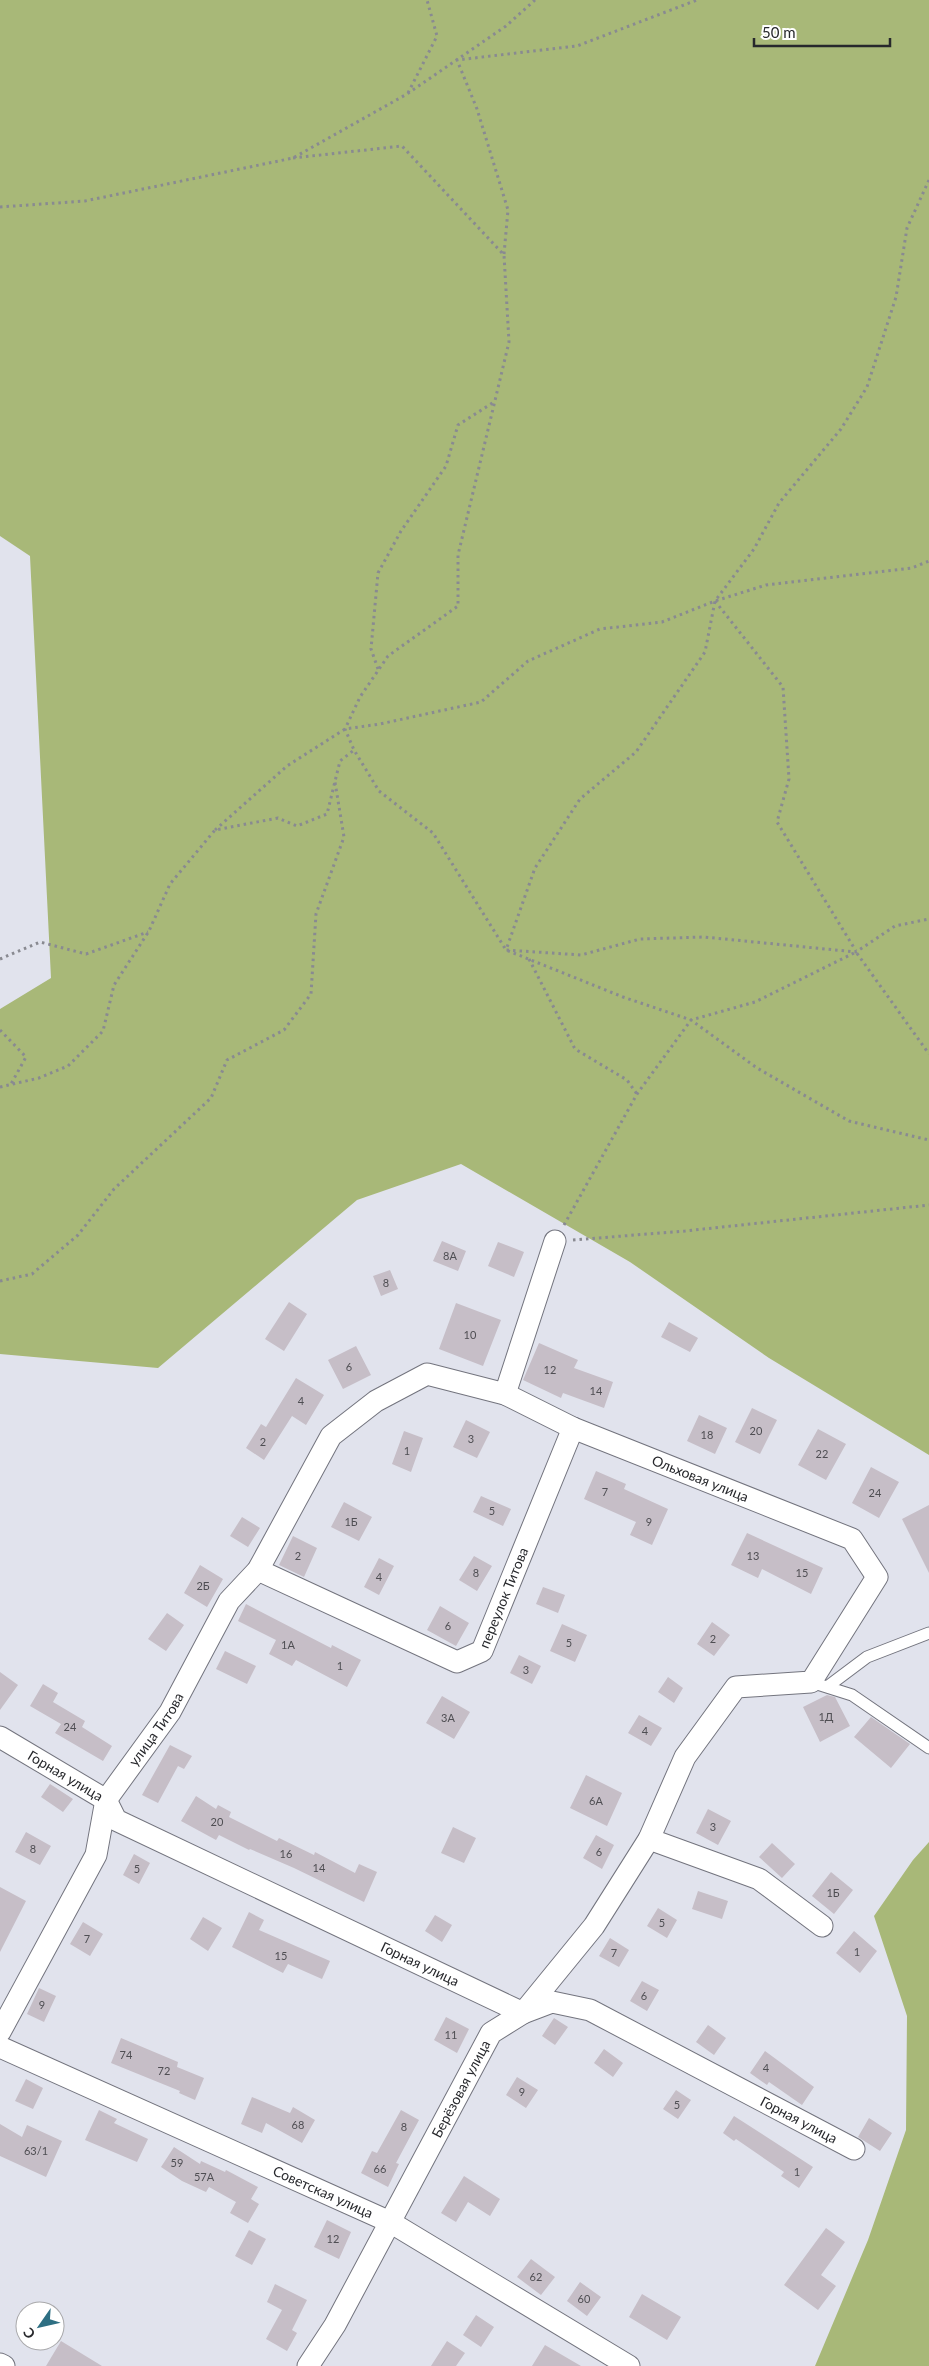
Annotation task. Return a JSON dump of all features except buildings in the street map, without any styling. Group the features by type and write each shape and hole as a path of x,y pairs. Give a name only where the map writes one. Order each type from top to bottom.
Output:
{"street":[{"path":"505,1394 555,1241"},
{"name":"Ольховая улица","path":"331,1436 376,1400 426,1374 505,1394 573,1428 852,1539 877,1576 819,1684"},
{"name":"переулок Титова","path":"258,1570 457,1662 482,1651 573,1428"},
{"name":"улица Титова","path":"0,2032 96,1855 106,1800 170,1712 229,1601 258,1570 331,1436"},
{"name":"Берёзовая улица","path":"308,2366 335,2325 491,2033 523,2013 594,1926 649,1838 685,1757 736,1687 819,1684"},
{"name":"Горная улица","path":"0,1737 106,1800 116,1820 523,2013 552,2002 590,2010 854,2149"},
{"path":"649,1838 759,1879 822,1926"},
{"name":"Советская улица","path":"0,2047 390,2222 629,2366"},
{"path":"0,2364 4,2366"}],"lane":[{"path":"819,1684 867,1657 929,1633"},
{"path":"819,1684 852,1695 929,1748"}],"path":[{"path":"407,94 437,36 427,0"},
{"path":"293,158 407,94 506,26 535,0"},
{"path":"457,60 577,46 697,0"},
{"path":"457,60 477,109 508,210 504,255 509,342 458,555 458,606 388,656 360,697 345,729 354,750 379,791 433,833 506,950 623,998 692,1020 757,1068 849,1121 929,1140"},
{"path":"0,207 85,200 293,158 402,146 504,255"},
{"path":"506,950 535,868 580,799 636,752 705,652 715,601 754,550 779,503 841,429 868,387 896,297 907,228 929,180"},
{"path":"378,670 371,649 378,573 401,531 446,466 458,425 494,402"},
{"path":"0,1087 39,1078 68,1066 103,1031 114,984 149,931 170,884 215,830 286,766 345,729 380,724 482,702 528,660 600,629 662,622 715,601 766,585 912,568 929,561"},
{"path":"715,601 783,687 789,779 777,822 856,952 929,1054"},
{"path":"215,830 278,818 297,826 327,814 340,761 354,750"},
{"path":"0,1281 32,1274 78,1235 114,1189 211,1098 227,1060 284,1030 311,994 316,914 344,836 335,782"},
{"path":"555,1241 583,1187 611,1142 637,1094 692,1020 755,1002 856,952 895,926 929,919"},
{"path":"0,960 40,942 86,954 149,931"},
{"path":"506,950 581,955 640,939 704,937 856,952"},
{"path":"528,959 575,1049 627,1080 637,1094"},
{"path":"0,1030 26,1057 11,1085"},
{"path":"555,1241 685,1231 929,1205"}],"green space":[{"path":"0,0 929,0 929,1455 769,1358 630,1262 461,1164 357,1200 158,1368 0,1354 0,1009 51,978 30,556 0,536"},
{"path":"929,1842 929,2366 815,2366 868,2240 906,2130 907,2016 874,1916 913,1860"}]}
